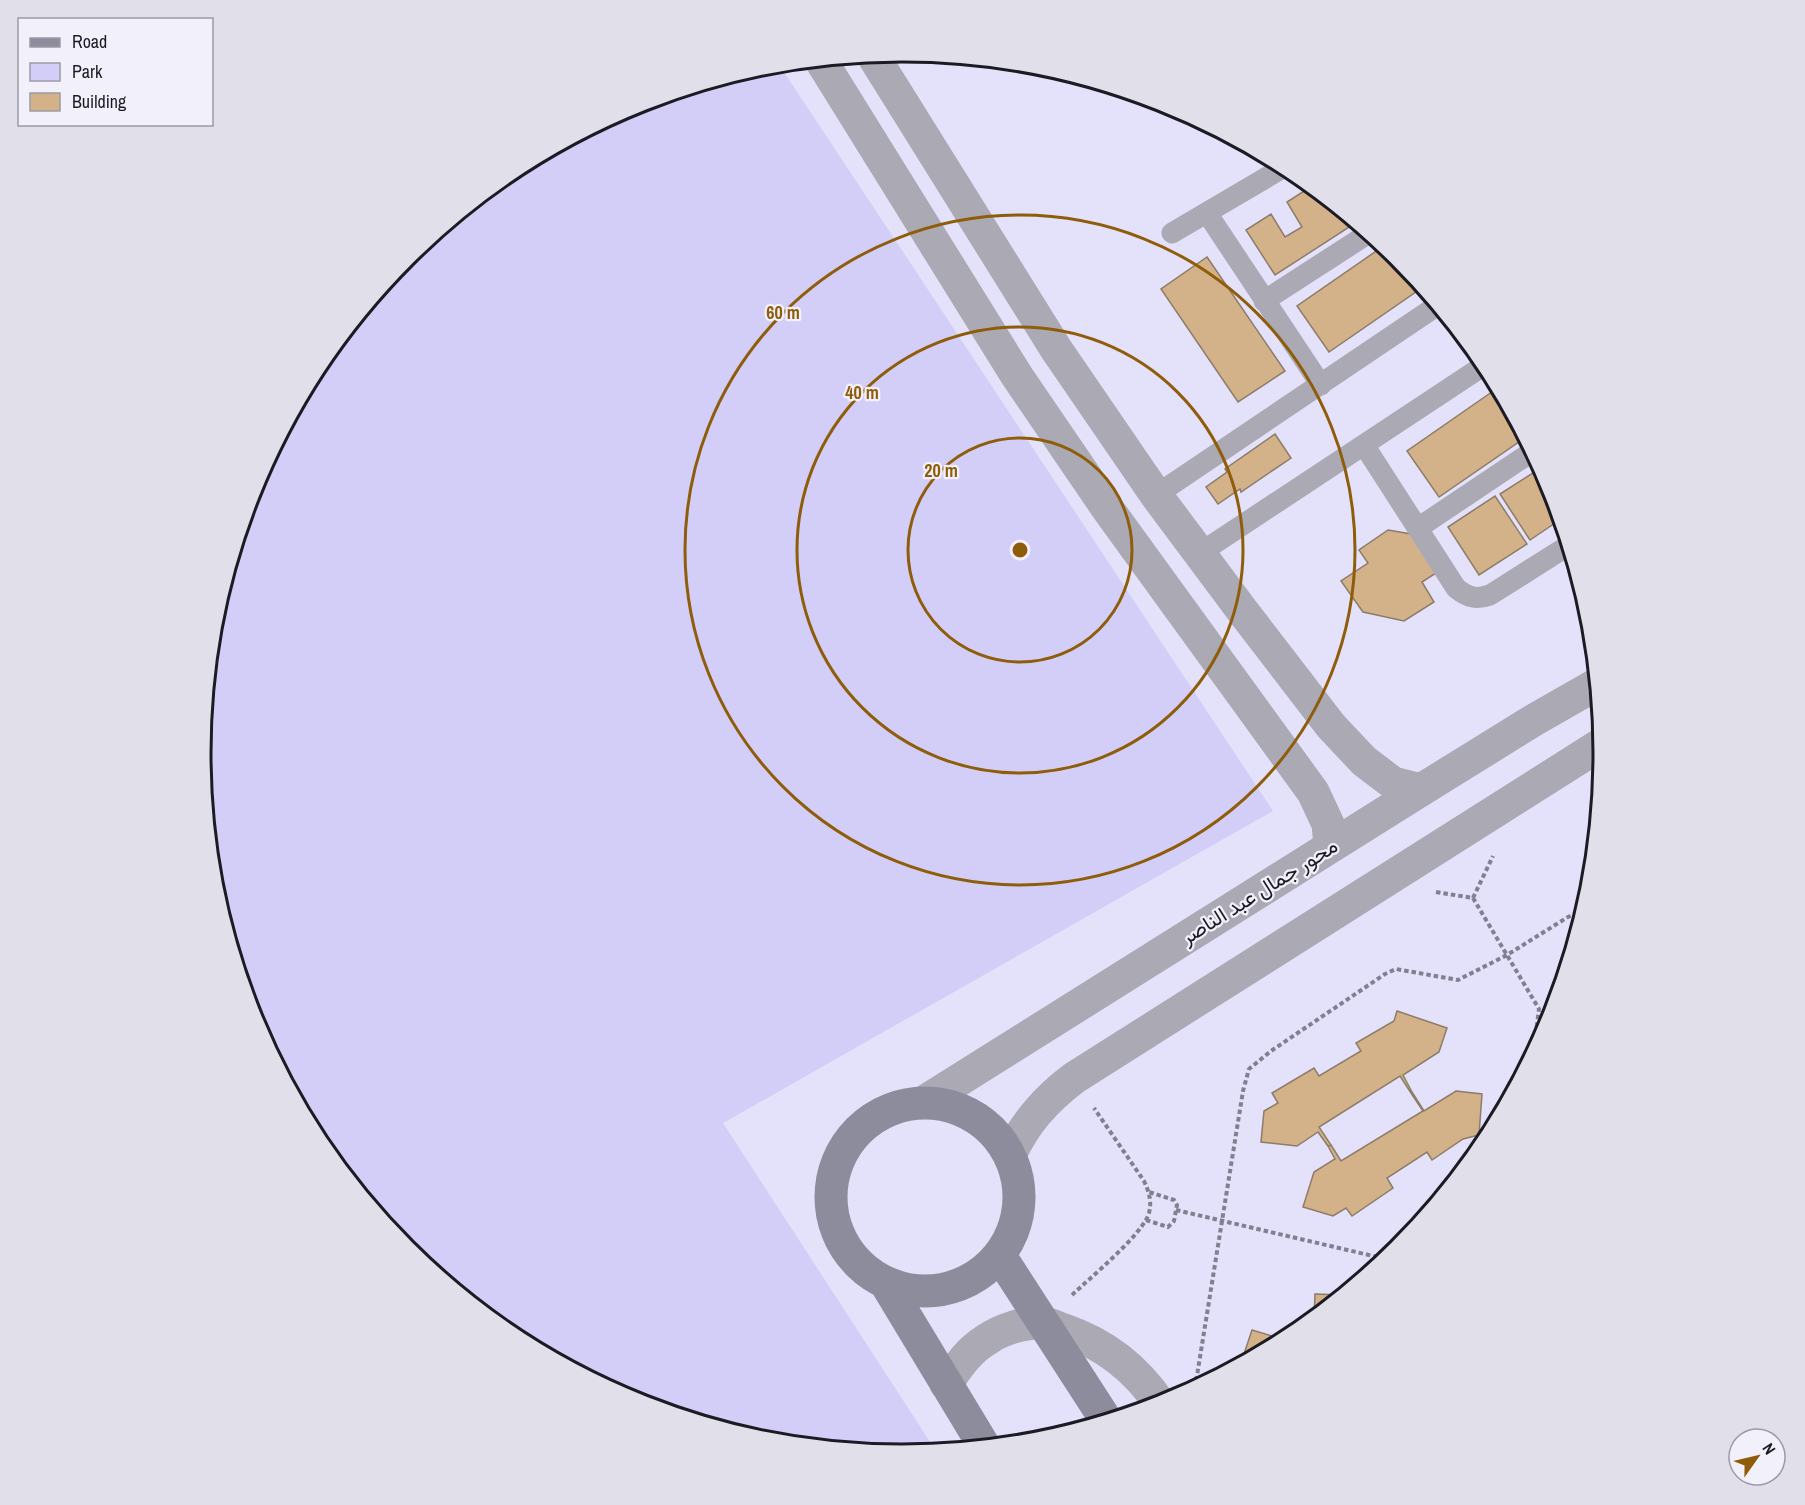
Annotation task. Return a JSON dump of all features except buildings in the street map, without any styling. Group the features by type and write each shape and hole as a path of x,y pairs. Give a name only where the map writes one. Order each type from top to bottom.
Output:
{"main road":[{"path":"924,1102 945,1104 974,1117 998,1137 1010,1155 1017,1175 1019,1196 1017,1218 1011,1237 1000,1256 967,1282 947,1289 926,1292 905,1289 885,1282 867,1271 852,1256 840,1238 833,1218 830,1197 839,1156 850,1138 865,1123 883,1111 924,1102"},
{"path":"1000,1256 1102,1414"},
{"path":"885,1282 980,1439"}],"street":[{"path":"877,63 1056,349 1156,495 1331,726 1364,761 1394,783 1421,790"},
{"path":"824,66 1017,376 1107,507 1312,792 1328,824 1330,846"},
{"name":"محور جمال عبد الناصر","path":"924,1102 1330,846 1590,688"},
{"path":"1010,1155 1021,1132 1036,1111 1074,1078 1594,748"},
{"path":"946,1384 963,1359 986,1339 1013,1327 1043,1323 1085,1337 1118,1356 1155,1396"}],"lane":[{"path":"1172,233 1276,172"},
{"path":"1207,213 1321,384"},
{"path":"1264,301 1362,237"},
{"path":"1156,495 1432,309"},
{"path":"1200,553 1477,370"},
{"path":"1364,445 1456,588 1463,594 1481,598 1490,595 1563,549"},
{"path":"1418,528 1526,456"}],"path":[{"path":"1473,897 1539,1009 1537,1026"},
{"path":"1197,1377 1243,1091 1249,1069 1271,1051 1385,974 1396,969 1458,980 1507,955 1574,915"},
{"path":"1043,1323 1142,1228 1149,1212 1149,1192 1144,1181 1074,1078"},
{"path":"1146,1220 1168,1227 1173,1221 1177,1202 1149,1192"},
{"path":"1176,1210 1375,1256"}],"green space":[{"path":"784,72 1273,811 723,1123 931,1443 902,1444 812,1438 724,1420 638,1391 557,1351 519,1327 482,1301 414,1241 354,1173 304,1098 264,1017 248,975 235,931 217,843 211,752 213,707 217,662 235,574 264,488 304,407 354,332 383,297 447,233 482,204 557,154 638,114 680,98 724,85"}]}
